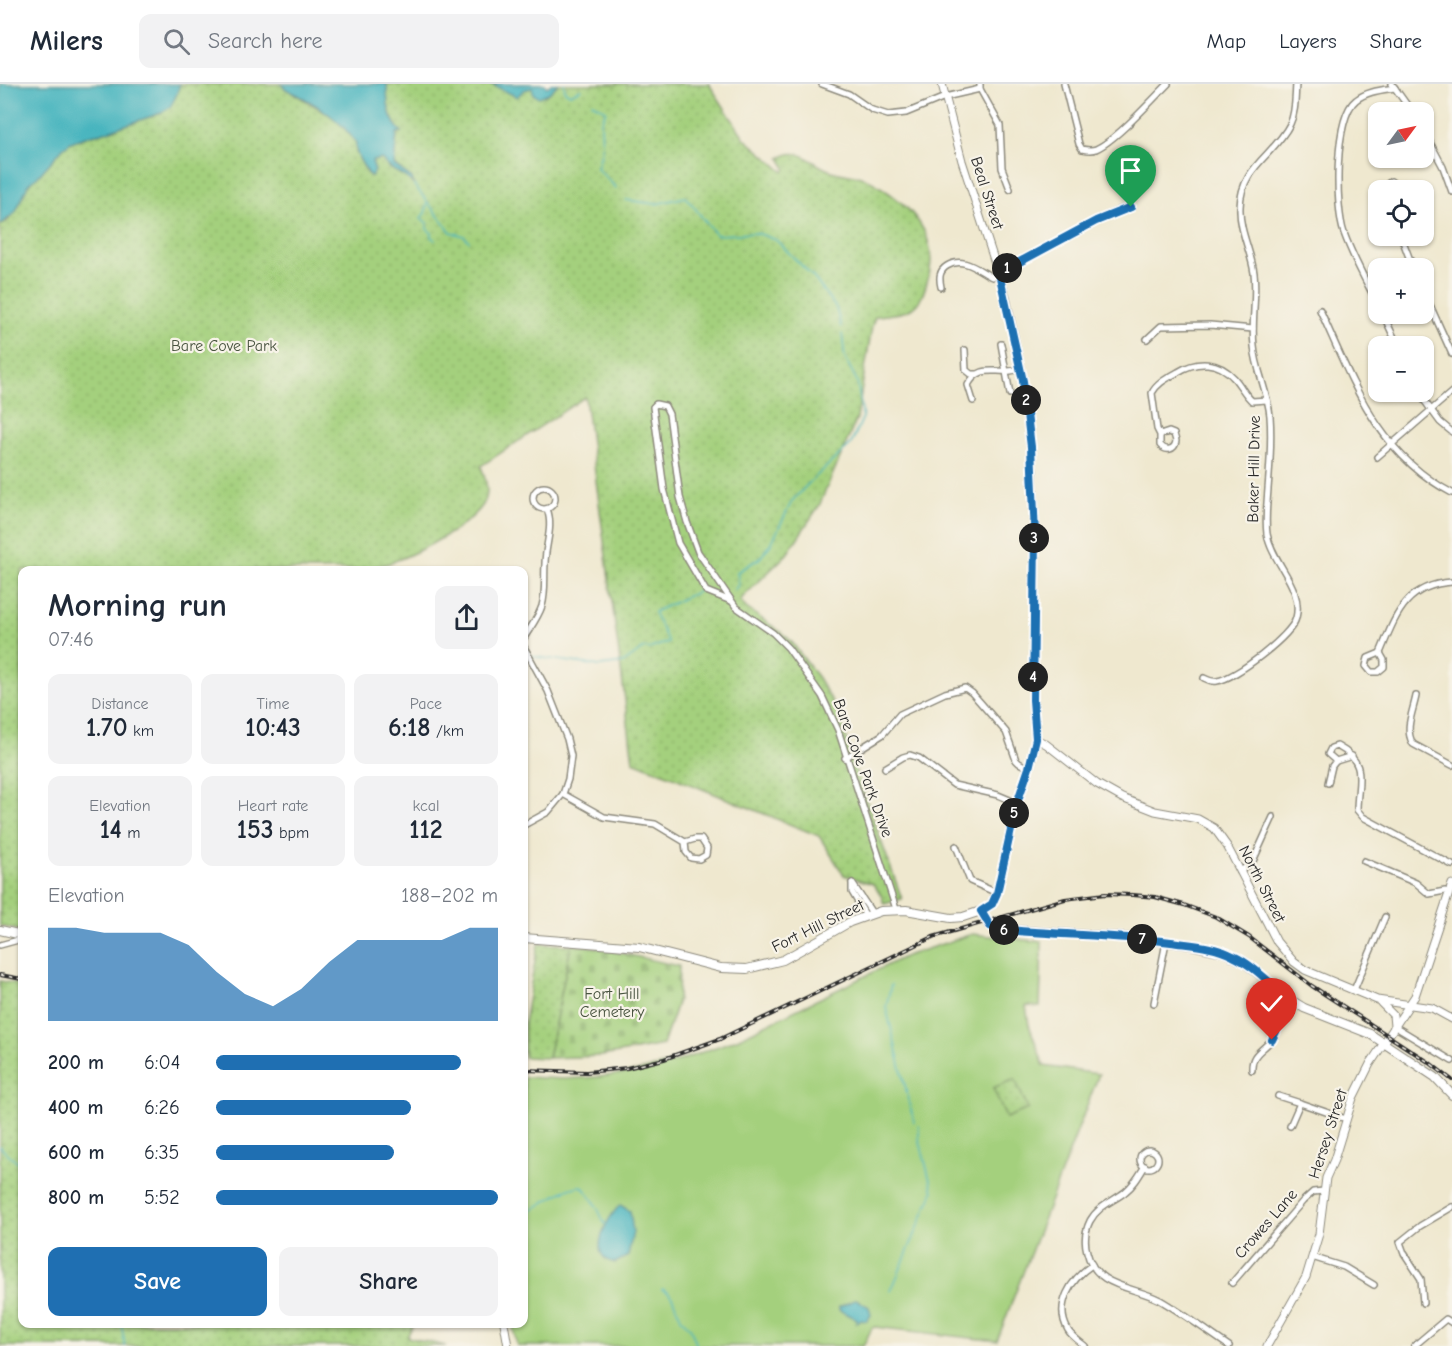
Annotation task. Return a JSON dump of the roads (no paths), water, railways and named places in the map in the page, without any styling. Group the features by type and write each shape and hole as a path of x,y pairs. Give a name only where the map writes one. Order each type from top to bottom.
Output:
{"main road":[{"name":"Fort Hill Street","path":"528,938 639,947 721,968 747,969 783,960 869,914 896,909 951,918 981,911"},
{"path":"981,911 990,926 997,929 1102,935 1166,942 1214,949 1233,956 1291,1000 1317,1014 1365,1030 1435,1077 1452,1095"},
{"path":"0,930 18,936"}],"street":[{"path":"822,84 849,94 872,110 888,115 906,113 945,97 980,87 1000,125 1002,168 1010,189"},
{"name":"Beal Street","path":"942,84 962,161 999,273 1021,368 1033,470 1035,535 1033,700 1036,739 1017,803 997,893"},
{"path":"1064,84 1079,144 1089,151 1108,141 1168,84"},
{"name":"Baker Hill Drive","path":"1204,678 1215,682 1230,677 1253,664 1290,629 1296,619 1297,604 1291,585 1271,546 1267,532 1266,512 1271,449 1270,417 1254,348 1254,275 1241,222 1240,198 1245,181 1253,167 1280,139 1289,125 1294,110 1296,84"},
{"path":"1368,283 1344,232 1339,201 1342,132 1349,106 1364,94 1394,86 1405,102"},
{"path":"1434,150 1452,192"},
{"path":"941,287 939,279 943,269 957,261 970,264 992,276 1096,221 1131,207"},
{"path":"1320,310 1357,392 1392,445 1416,469 1452,493"},
{"path":"1434,314 1452,354"},
{"path":"1147,339 1161,326 1210,325 1253,329"},
{"path":"1001,344 1010,394"},
{"path":"965,350 966,369 971,374 986,371 1006,373 1021,368"},
{"name":"Baker Hill Drive","path":"1160,435 1152,401 1153,389 1191,366 1204,364 1220,368 1233,376 1252,401 1267,400"},
{"path":"973,401 968,385 976,374"},
{"path":"1377,457 1452,392"},
{"path":"1425,402 1452,432"},
{"name":"Bare Cove Park Drive","path":"731,601 706,591 678,543 669,514 661,473 653,408 656,404 665,406 669,414 677,481 692,536 706,565 742,613 781,640 797,660 830,711 896,909"},
{"path":"543,487 551,490 555,498 547,509 538,508 533,499 535,492 543,487"},
{"path":"528,631 538,615 545,589 545,562 550,530 547,509"},
{"path":"1380,653 1396,614 1407,600 1423,588 1452,582"},
{"path":"528,654 542,679 568,744 570,762 563,794 548,812 528,823"},
{"path":"845,758 882,735 900,714 945,693 965,688 1006,732 1019,764 1029,768"},
{"path":"1416,696 1407,730 1410,739 1419,748 1452,765"},
{"name":"North Street","path":"1036,739 1046,744 1052,751 1097,784 1128,801 1155,811 1207,822 1221,836 1269,930 1294,962 1321,977 1377,1000 1432,1008 1452,1019"},
{"path":"1336,761 1328,754 1331,748 1337,746 1353,756 1359,766 1358,810 1363,817 1452,865"},
{"path":"1034,750 1052,751"},
{"path":"885,768 910,755 919,758 954,785 998,795 1017,803"},
{"path":"1328,783 1332,766 1336,761 1353,756"},
{"path":"563,794 604,817 655,824 685,842 687,854 692,858 702,858 707,852 707,846 701,839 695,838 685,842"},
{"path":"1240,872 1253,861 1273,817"},
{"path":"956,846 968,879 997,893 992,904 981,911"},
{"path":"1364,861 1416,883 1429,894 1449,892"},
{"path":"852,883 869,914 852,892 852,883"},
{"name":"Hersey Street","path":"1267,1346 1298,1292 1312,1257 1319,1234 1326,1178 1361,1080 1383,1042 1415,996 1452,884"},
{"path":"1354,990 1385,917"},
{"path":"0,945 18,938"},
{"path":"1154,1003 1166,942"},
{"path":"1252,1070 1252,1060 1274,1035 1291,1000"},
{"path":"1377,1000 1391,1013 1394,1026 1452,1061"},
{"path":"1278,1096 1346,1119"},
{"path":"1290,1126 1300,1103"},
{"path":"1144,1166 1138,1178 1128,1189 1101,1207 1090,1221 1085,1239 1087,1254 1092,1265 1108,1281 1155,1298 1229,1346"},
{"name":"Crowes Lane","path":"1233,1283 1303,1201 1313,1192 1324,1191"},
{"path":"1423,1303 1421,1279 1404,1253 1400,1242 1420,1226 1452,1207"},
{"path":"1312,1257 1344,1267 1374,1285"},
{"path":"1085,1346 1068,1331 1063,1310 1064,1300 1073,1281 1092,1265"},
{"path":"1414,1346 1446,1318 1452,1323"},
{"path":"505,1328 508,1346"}],"water":[{"path":"0,84 180,84 170,107 161,113 71,142 63,148 28,185 15,213 0,225"},
{"path":"281,84 387,84 391,116 402,132 397,133 394,165 412,178 414,185 390,168 382,159 372,161 375,171 370,176 362,164 355,147 356,143 350,134 325,112"},
{"path":"491,84 545,84 547,87 551,84 558,84 549,93 539,97 534,95 532,88 524,90 517,97"},
{"path":"620,1205 630,1211 633,1232 628,1256 615,1263 606,1259 601,1253 600,1245 605,1227"},
{"path":"856,1299 869,1307 871,1315 867,1321 860,1320 856,1323 857,1319 839,1310 839,1307"}],"waterway":[{"path":"564,84 565,91 570,94 581,89"},
{"path":"592,103 606,110 601,122 602,150 597,168 616,188"},
{"path":"414,185 451,232 464,236 469,241"},
{"path":"626,200 656,204 685,197 717,235 757,233 776,240 814,278 836,308 841,327"},
{"path":"427,203 425,213 421,218 427,223 427,229 435,240"},
{"path":"734,590 739,584 737,572 760,558 771,544 792,501 851,444 863,417 857,381 845,358 842,334"},
{"path":"530,656 600,666 623,663 644,648 649,649 668,642 654,612 699,591"},
{"path":"891,985 886,1007 914,1122"},
{"path":"891,1291 933,1192 919,1138 919,1126"},
{"path":"0,1146 18,1162"},
{"path":"528,1213 560,1193 582,1186 595,1203 605,1224"},
{"path":"662,1289 672,1297 682,1320 690,1327 697,1346"},
{"path":"122,1328 125,1346"}],"railway":[{"path":"528,1070 587,1072 627,1068 664,1059 720,1039 933,937 1065,899 1105,894 1155,897 1216,917 1249,937 1312,986 1430,1063 1452,1080"},
{"path":"0,975 18,978"}],"park label":[{"name":"Bare Cove Park","path":"224,346"},
{"name":"Fort Hill Cemetery","path":"612,1003"}]}
